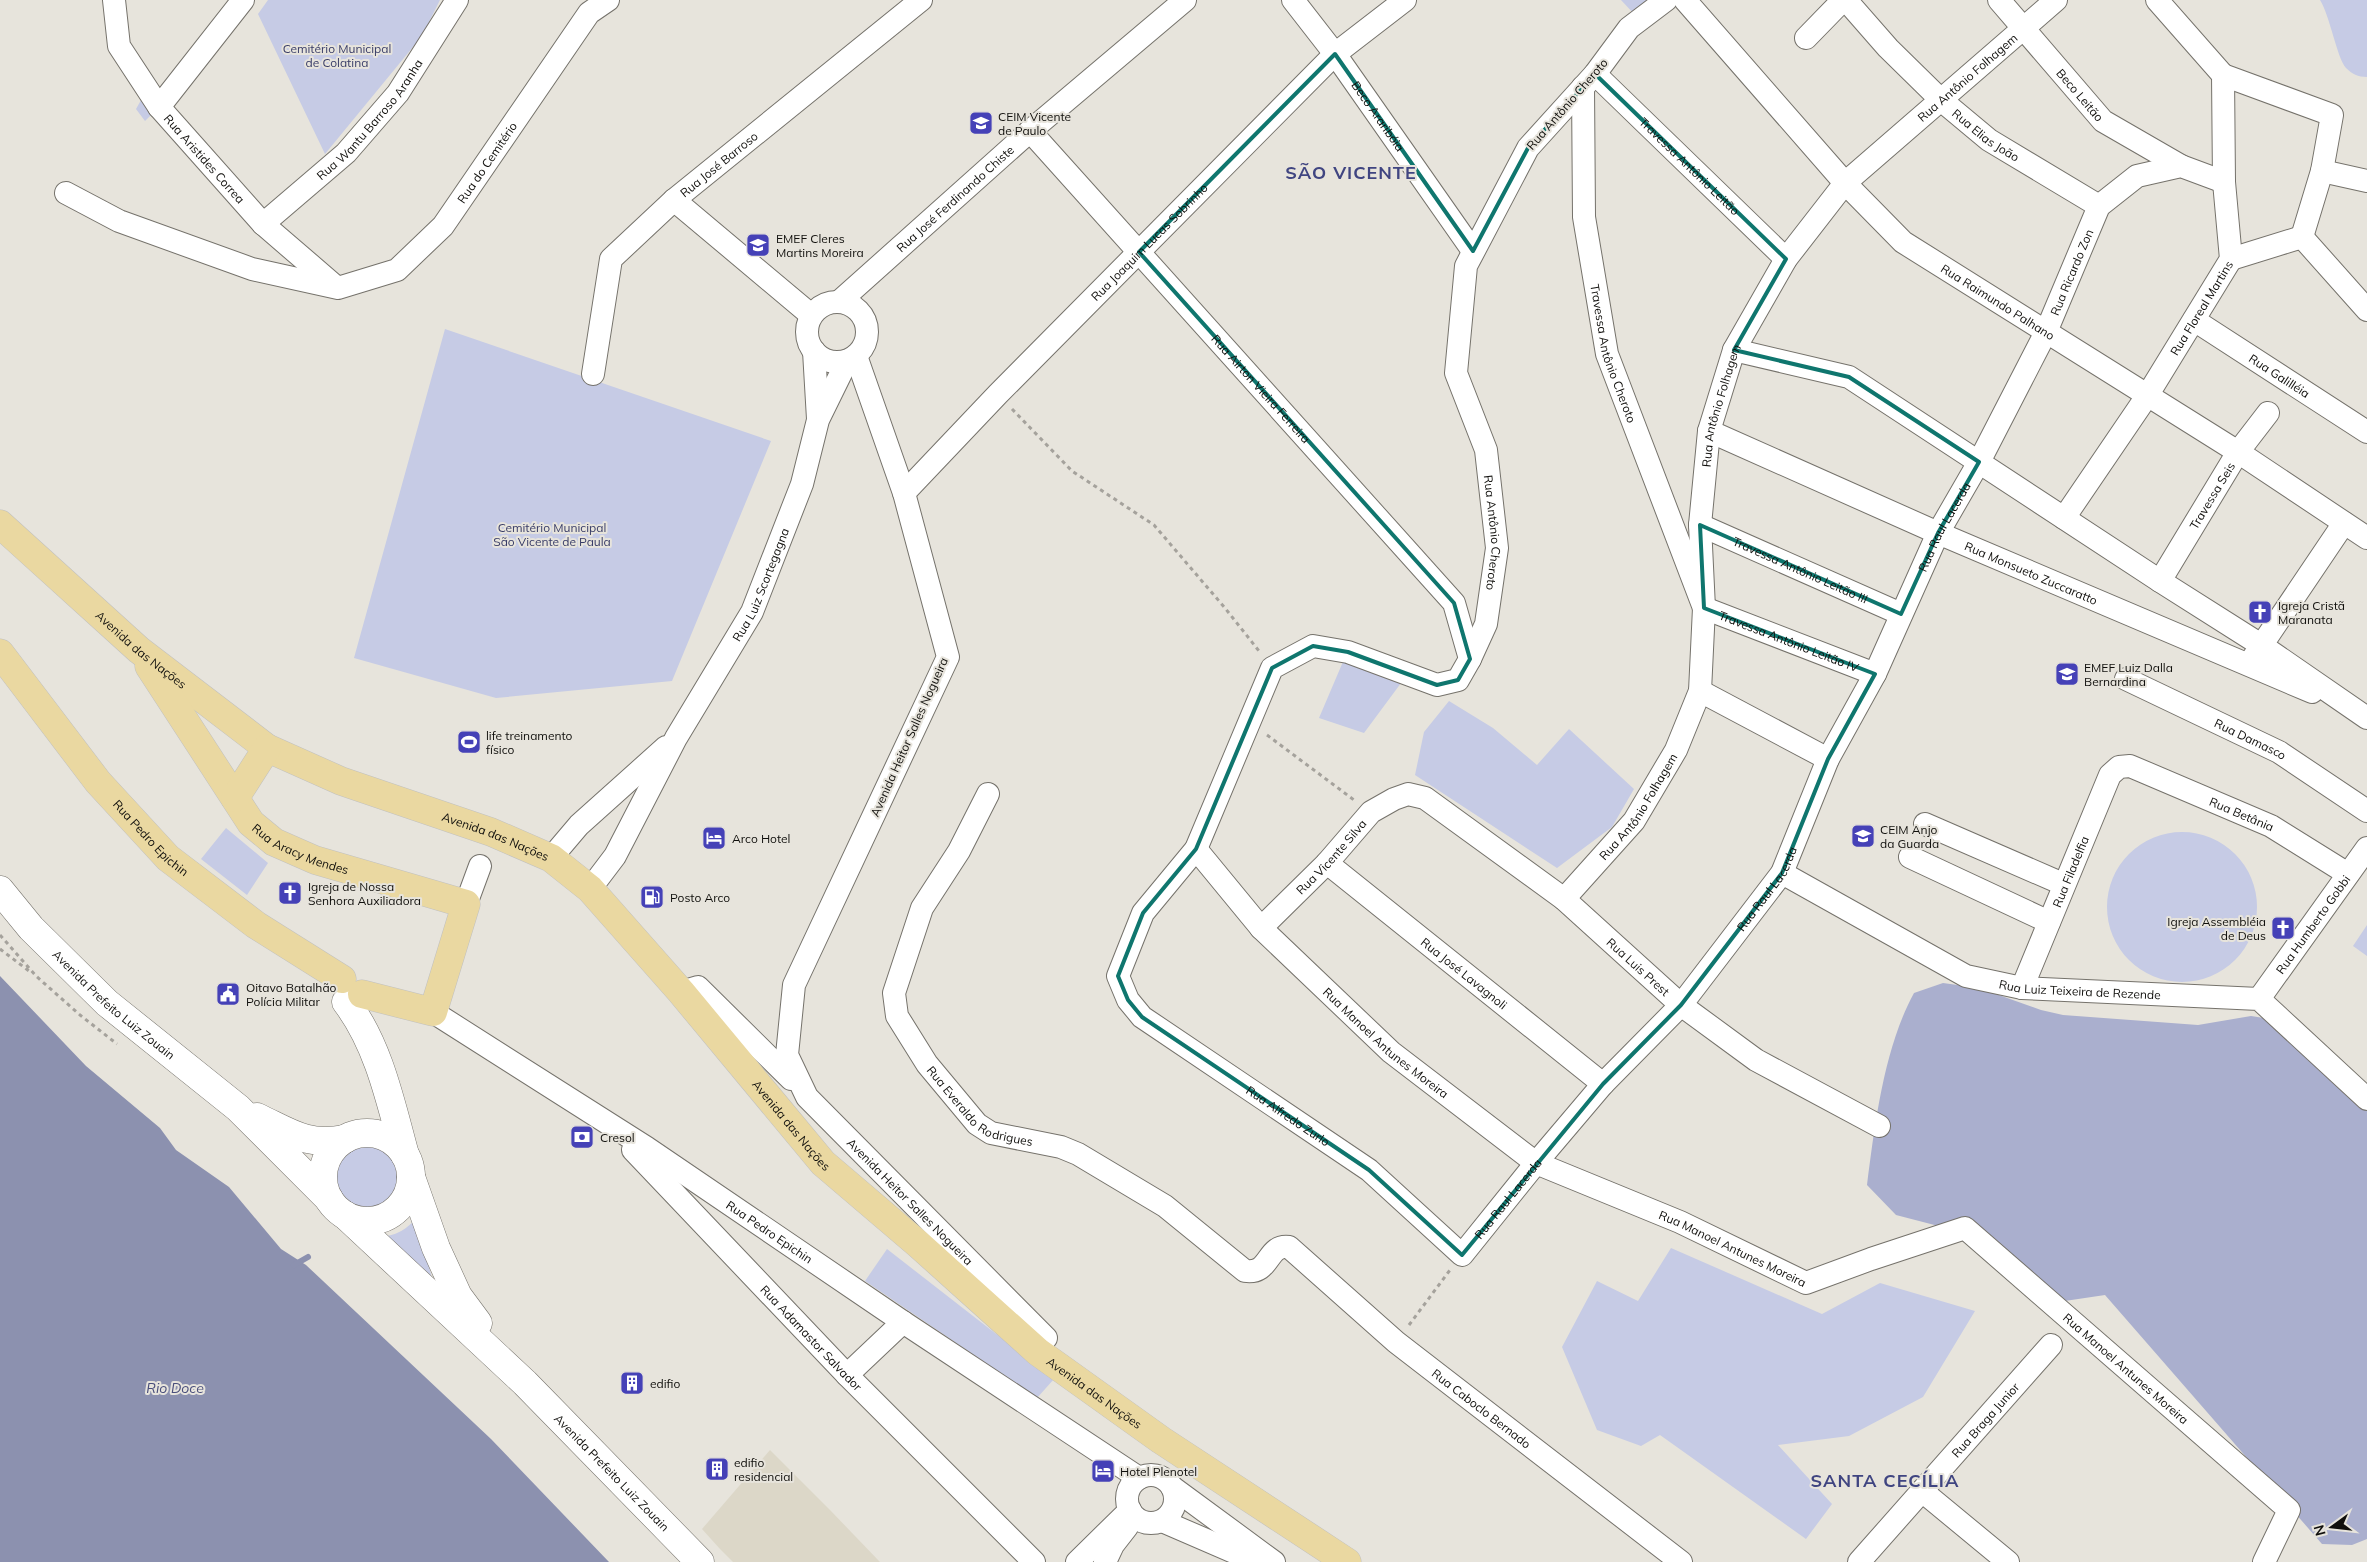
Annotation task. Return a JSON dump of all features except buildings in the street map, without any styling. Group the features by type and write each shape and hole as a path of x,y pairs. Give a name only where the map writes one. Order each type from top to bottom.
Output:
{"main road":[{"name":"Avenida das Nações","path":"0,524 139,650 267,748 340,781 491,832 551,858 590,889 681,992 823,1163 918,1244 1038,1352 1161,1440 1347,1562"},
{"name":"Rua Aracy Mendes","path":"139,650 251,823 274,842 315,860 466,904"},
{"name":"Rua Pedro Epichin","path":"0,653 98,782 168,858 256,925 355,996 393,1001 433,1012"},
{"path":"235,798 267,748"},
{"path":"433,1012 466,904"},
{"name":"Avenida das Nações","path":"918,1244 1046,1338 1161,1440"}],"street":[{"name":"Rua Aristides Correa","path":"114,0 119,46 159,107 264,224 338,288"},
{"path":"159,107 243,0"},
{"name":"Rua Wantu Barroso Aranha","path":"264,224 346,153 398,93 457,0"},
{"name":"Rua do Cemitério","path":"338,288 397,270 443,226 589,13 608,0"},
{"name":"Rua José Barroso","path":"593,374 611,259 674,200 920,0"},
{"name":"Beco Araribóia","path":"1293,0 1335,54 1474,251"},
{"name":"Rua Joaquim Lucas Sobrinho","path":"904,493 998,394 1335,54 1404,0"},
{"name":"Rua Antônio Cheroto","path":"1272,668 1314,646 1348,652 1437,685 1458,680 1486,624 1497,548 1486,450 1456,373 1466,266 1528,148 1589,80 1629,28 1666,0"},
{"name":"Rua Raimundo Palhano","path":"1685,0 1845,183 1904,242 2238,452 2367,538"},
{"path":"1806,38 1845,0"},
{"name":"Rua Elias João","path":"1845,0 1888,48 1941,100 1989,140 2099,206"},
{"name":"Beco Leitão","path":"1999,0 2103,121 2181,166"},
{"name":"Rua Antônio Folhagem","path":"1564,899 1634,821 1676,750 1700,691 1704,608 1700,525 1708,431 1734,350 1786,259 1845,183 2056,0"},
{"path":"2156,0 2223,76 2332,115 2322,171 2302,237"},
{"name":"Rua José Ferdinando Chiste","path":"840,301 1030,130 1182,1"},
{"name":"Rua Floreal Martins","path":"2064,518 2147,396 2231,259 2224,182 2223,76"},
{"name":"Travessa Antônio Leitão","path":"1589,80 1786,259"},
{"name":"Travessa Antônio Cheroto","path":"1589,80 1584,217 1607,354 1704,608"},
{"name":"Rua Airton Vieira Ferreira","path":"1030,130 1454,603 1470,659"},
{"path":"2181,166 2224,182"},
{"name":"Rua Ricardo Zon","path":"1978,462 2046,332 2099,206 2137,176 2181,166"},
{"path":"2322,171 2367,182"},
{"path":"66,193 119,220 252,269 338,288"},
{"path":"674,200 811,315"},
{"path":"2231,259 2302,237"},
{"path":"2302,237 2367,310"},
{"path":"840,301 850,304 864,318 868,329 867,340 852,358 828,361 814,352 807,336 807,325 811,315 824,304 840,301"},
{"name":"Rua Galilléia","path":"2194,320 2367,432"},
{"name":"Rua Monsueto Zuccaratto","path":"1734,350 1849,376 2160,581 2261,645 2362,714"},
{"name":"Rua Luiz Scortegagna","path":"814,352 818,420"},
{"name":"Rua Luiz Scortegagna","path":"590,889 615,856 676,738 752,612 802,484 818,420 852,358"},
{"name":"Avenida Heitor Salles Nogueira","path":"779,1056 794,985 948,657 904,493 852,358"},
{"name":"Travessa Seis","path":"2160,581 2238,452 2268,413"},
{"name":"Rua Monsueto Zuccaratto","path":"1708,431 1938,533 2362,714"},
{"name":"Rua Raul Lacerda","path":"1462,1255 1536,1162 1603,1084 1681,1005 1782,873 1828,759 1875,674 1938,533 1978,462"},
{"path":"2248,665 2344,523"},
{"name":"Travessa Antônio Leitão III","path":"1700,525 1901,614"},
{"name":"Travessa Antônio Leitão IV","path":"1704,608 1875,674"},
{"path":"1196,849 1272,668"},
{"name":"Rua Damasco","path":"2126,679 2279,752 2367,811"},
{"path":"1700,691 1828,759"},
{"name":"Rua Luiz Scortegagna","path":"551,858 579,825 676,738"},
{"name":"Rua Betânia","path":"2130,766 2271,826 2348,874"},
{"name":"Rua Filadelfia","path":"2022,988 2063,884 2110,775 2119,767 2130,766"},
{"name":"Rua Everaldo Rodrigues","path":"988,794 959,851 922,908 894,993 897,1016 928,1064 976,1124 990,1133 1061,1147 1078,1154 1165,1206 1245,1271 1253,1272 1262,1268 1275,1250 1282,1246 1289,1247"},
{"name":"Rua Luis Prest","path":"1408,794 1425,798 1564,899 1681,1005 1756,1060 1879,1126"},
{"name":"Rua Vicente Silva","path":"1261,928 1326,862 1371,812 1394,799 1408,794"},
{"path":"1925,824 2063,884"},
{"name":"Rua Humberto Gobbi","path":"2259,998 2367,848"},
{"name":"Rua Manoel Antunes Moreira","path":"1196,849 1261,928 1390,1052 1536,1162 1680,1222 1806,1284 1871,1259 1965,1228 2289,1510 2264,1562"},
{"name":"Rua Alfredo Zurlo","path":"1196,849 1143,913 1118,976 1128,1000 1142,1017 1369,1170 1462,1255"},
{"path":"1910,857 2049,922"},
{"name":"Rua José Lavagnoli","path":"1326,862 1603,1084"},
{"path":"466,904 480,866"},
{"name":"Rua Luiz Teixeira de Rezende","path":"1782,873 1966,976 2022,988 2259,998"},
{"name":"Avenida Prefeito Luiz Zouain","path":"0,890 31,928 107,1003 238,1108 337,1207 525,1383 700,1562"},
{"name":"Avenida Heitor Salles Nogueira","path":"681,992 698,987 779,1056 807,1097 1046,1338"},
{"name":"Avenida Prefeito Luiz Zouain","path":"355,996 387,1090 408,1166 436,1248 458,1296 525,1383"},
{"path":"2259,998 2367,1099"},
{"name":"Rua Pedro Epichin","path":"433,1012 589,1111 644,1153 1139,1478"},
{"path":"350,1137 367,1133 388,1139 408,1166 405,1199 389,1216 367,1221 337,1207 324,1189 325,1166 329,1155 350,1137 387,1090"},
{"name":"Avenida Prefeito Luiz Zouain","path":"238,1108 303,1140 326,1142 350,1137"},
{"name":"Rua Adamastor Salvador","path":"644,1153 847,1375 1034,1562"},
{"name":"Rua Caboclo Bernado","path":"1289,1247 1396,1342 1681,1562"},
{"path":"847,1375 902,1322"},
{"name":"Rua Braga Junior","path":"1859,1562 2051,1345"},
{"path":"1257,1562 1162,1521 1148,1523 1132,1514 1127,1503 1129,1489 1139,1478 1154,1475 1161,1477 1274,1562"},
{"path":"1162,1521 1172,1510 1175,1502 1172,1487"},
{"path":"1922,1490 2008,1562"},
{"path":"1077,1562 1107,1548 1132,1514"}],"path":[{"path":"998,394 1072,471 1154,525 1225,608 1272,668"},
{"path":"1250,722 1371,812"},
{"path":"0,949 36,976"},
{"path":"1396,1342 1462,1255"}],"highlighted area":[{"path":"1335,54 1473,251 1528,148 1595,74 1786,259 1734,350 1849,377 1979,462 1938,533 1901,614 1700,525 1704,608 1875,674 1828,759 1782,873 1681,1005 1603,1084 1462,1255 1369,1170 1142,1017 1128,1000 1118,976 1143,913 1196,849 1272,668 1313,646 1348,652 1437,685 1458,680 1470,659 1454,603 1139,252"}],"shaded area":[{"path":"1943,983 1979,988 2041,1010 2063,1015 2198,1025 2251,1016 2290,1022 2367,1096 2367,1539 2352,1545 2322,1544 2105,1295 2058,1302 1973,1235 1896,1215 1867,1185 1877,1112 1895,1037 1914,993"},
{"path":"770,1450 880,1562 733,1562 720,1549 702,1529"}],"green space":[{"name":"Cemitério Municipal de Colatina","path":"268,0 440,0 422,36 325,154 258,14"},
{"path":"1621,0 1659,0 1635,15"},
{"path":"2320,0 2367,0 2367,77 2353,73 2346,68"},
{"path":"145,93 159,107 145,121 136,109"},
{"name":"Cemitério Municipal São Vicente de Paula","path":"445,329 771,441 672,681 496,698 354,658"},
{"path":"1345,657 1404,679 1364,733 1319,718"},
{"path":"1449,701 1493,728 1537,765 1569,729 1634,789 1612,827 1557,868 1415,775 1424,732"},
{"path":"226,828 268,863 247,895 201,859"},
{"path":"2182,832 2211,838 2235,854 2251,878 2257,907 2251,936 2235,960 2211,976 2182,982 2153,976 2129,960 2113,936 2107,907 2113,878 2129,854 2153,838"},
{"path":"2367,925 2367,956 2353,946"},
{"path":"368,1143 381,1146 392,1153 399,1164 402,1177 399,1190 392,1201 381,1208 368,1211 355,1208 344,1201 337,1190 334,1177 337,1164 344,1153 355,1146"},
{"path":"417,1217 433,1283 382,1237 402,1231"},
{"path":"1671,1248 1822,1314 1880,1283 1975,1311 1923,1397 1849,1436 1778,1445 1832,1504 1806,1539 1660,1435 1641,1446 1597,1430 1562,1347 1597,1281 1638,1301"},
{"path":"887,1249 1054,1379 1037,1398 865,1281"}],"water":[{"name":"Rio Doce","path":"0,976 86,1066 160,1128 176,1150 229,1187 281,1249 306,1265 491,1439 609,1562 0,1562"}],"waterway":[{"path":"294,1265 308,1257"}],"place":[{"name":"CEIM Vicente de Paulo","path":"981,123"},
{"name":"EMEF Cleres Martins Moreira","path":"758,245"},
{"name":"Igreja Cristã Maranata","path":"2260,612"},
{"name":"EMEF Luiz Dalla Bernardina","path":"2067,674"},
{"name":"life treinamento físico","path":"469,742"},
{"name":"CEIM Anjo da Guarda","path":"1863,836"},
{"name":"Arco Hotel","path":"714,838"},
{"name":"Igreja de Nossa Senhora Auxiliadora","path":"290,893"},
{"name":"Posto Arco","path":"652,897"},
{"name":"Igreja Assembléia de Deus","path":"2283,928"},
{"name":"Oitavo Batalhão Polícia Militar","path":"228,994"},
{"name":"Cresol","path":"582,1137"},
{"name":"edifio","path":"632,1383"},
{"name":"edifio residencial","path":"717,1469"},
{"name":"Hotel Plenotel","path":"1103,1471"}],"district":[{"name":"SÃO VICENTE","path":"1351,172"},
{"name":"SANTA CECÍLIA","path":"1885,1480"}]}
